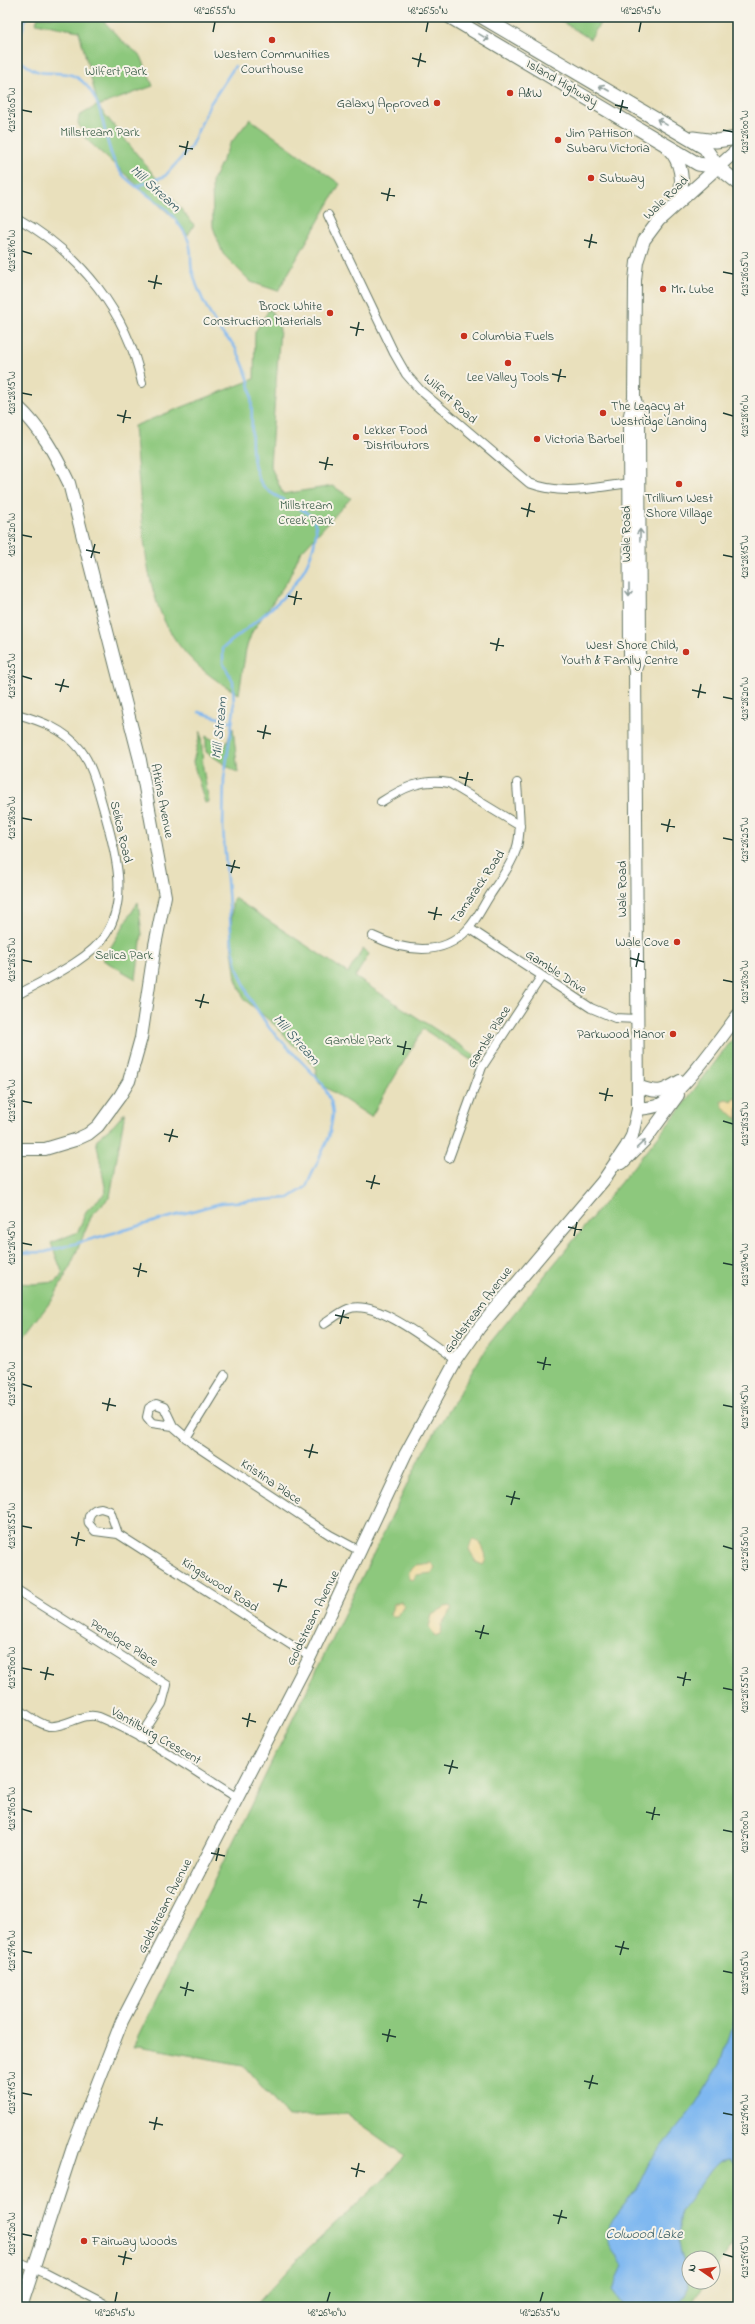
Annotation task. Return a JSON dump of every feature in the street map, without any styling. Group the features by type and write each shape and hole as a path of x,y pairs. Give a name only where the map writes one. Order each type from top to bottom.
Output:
{"main road":[{"name":"Island Highway","path":"450,17 698,164 718,167"},
{"name":"Island Highway","path":"482,17 705,148 718,167 738,183"},
{"path":"686,136 716,141 738,138"},
{"path":"659,140 678,160 682,190 679,201"},
{"name":"Wale Road","path":"638,1109 635,670 640,655 635,574 634,483 639,419 634,398 635,280 637,262 644,240 659,220 738,149"},
{"name":"Atkins Avenue","path":"17,406 29,417 48,442 69,483 140,760 165,896 155,944 141,1038 129,1081 98,1126 88,1134 75,1140 45,1149 17,1149"},
{"path":"603,1181 646,1139 668,1110 690,1076 738,1015"},
{"path":"638,1086 656,1092 663,1091 690,1076"},
{"path":"638,1109 651,1108 665,1101 690,1076"},
{"name":"Goldstream Avenue","path":"21,2307 74,2144 119,2028 236,1797 310,1657 405,1455 456,1361 508,1291 603,1181 632,1136 638,1109"}],"street":[{"name":"Wilfert Road","path":"328,215 394,353 406,374 433,402 530,483 543,488 567,492 634,483"},
{"path":"17,218 66,251 99,288 134,352 142,383"},
{"name":"Selica Road","path":"17,708 17,715 45,723 66,735 79,749 93,770 114,847 118,880 117,902 114,918 106,934 98,944 82,958 17,995"},
{"path":"381,802 403,789 419,783 436,781 449,783 520,826"},
{"name":"Tamarack Road","path":"372,936 391,945 406,948 426,949 456,939 469,928 512,860 516,850 520,826 517,783"},
{"name":"Gamble Drive","path":"469,928 541,977 603,1015 615,1018 637,1019"},
{"name":"Gamble Place","path":"449,1158 482,1067 541,977"},
{"path":"324,1324 348,1309 362,1308 395,1320 456,1361"},
{"path":"186,1438 225,1376"},
{"name":"Kristina Place","path":"173,1426 186,1438 330,1536 360,1551"},
{"name":"Kingswood Road","path":"118,1534 310,1657"},
{"name":"Penelope Place","path":"17,1590 167,1685 162,1704 140,1738"},
{"name":"Vantilburg Crescent","path":"17,1708 32,1718 49,1726 64,1725 81,1718 97,1716 140,1738 236,1797"},
{"path":"17,2262 33,2268 110,2307"}],"green space":[{"path":"38,17 100,17 121,40 141,56 153,86 98,106 194,225 188,235 176,220 85,138 78,123 79,116 98,105 79,31 36,23"},
{"path":"555,17 604,17 590,39"},
{"path":"250,119 340,184 278,291 251,282 223,254 213,227 212,182 230,144"},
{"name":"Millstream Creek Park","path":"270,308 280,329 270,465 283,494 333,486 351,498 300,553 288,580 252,632 246,649 239,694 212,677 190,658 174,638 162,616 154,593 148,567 144,539 134,426 254,379 255,332"},
{"path":"233,728 238,773 206,752 206,736 225,746"},
{"path":"201,731 203,768 209,802 205,803 193,762"},
{"name":"Gamble Park","path":"234,898 348,973 363,949 369,954 355,977 475,1055 471,1060 423,1029 371,1117 319,1083 315,1068 304,1051 293,1045 276,1026 244,999 236,979 231,943 232,904"},
{"name":"Selica Park","path":"138,902 142,934 136,979 103,960"},
{"path":"738,1032 738,2237 721,2261 721,2250 681,2250 681,2290 701,2290 689,2307 254,2307 299,2258 382,2181 405,2156 346,2114 288,2117 243,2065 139,2046 133,2047 424,1450 489,1344 669,1123"},
{"path":"125,1112 110,1197 92,1215 70,1267 54,1297 17,1346 17,1283 33,1284 56,1282 63,1274 51,1243 78,1232 86,1211 106,1192 96,1140 114,1125"}],"sand":[{"path":"735,1097 738,1099 737,1119 723,1107 721,1101 726,1099 732,1101"},
{"path":"472,1540 480,1542 484,1551 486,1559 483,1565 476,1562 469,1549"},
{"path":"431,1563 435,1567 432,1573 417,1575 413,1580 409,1579 409,1572 416,1565"},
{"path":"401,1601 404,1605 397,1616 391,1616 390,1614 394,1604"},
{"path":"450,1606 452,1609 441,1625 442,1628 440,1634 435,1636 429,1627 432,1615 445,1607"}],"water":[{"name":"Colwood Lake","path":"738,2010 738,2166 728,2160 719,2162 712,2169 681,2211 678,2240 681,2253 681,2290 687,2290 684,2296 672,2307 624,2307 612,2291 623,2267 608,2243 605,2234 613,2219 636,2190 648,2165 696,2104 721,2063"}],"waterway":[{"path":"17,48 26,17"},
{"name":"Mill Stream","path":"17,59 31,69 37,71 46,73 64,73 75,76 86,85 98,104 112,157 117,167 135,186 165,208 183,230 188,238 192,270 200,294 221,332 231,342 237,351 248,378 252,403 253,454 259,479 264,487 273,494 302,510 310,516 315,523 316,533 312,552 294,585 268,612 223,648 223,663 233,681 234,709 224,779 223,828 232,944 237,967 250,999 270,1029 322,1083 331,1101 333,1114 329,1137 306,1187 289,1198 221,1203 45,1252 17,1253"},
{"path":"138,186 165,176 190,148 210,104 235,66"},
{"path":"199,712 232,722"}],"place":[{"name":"Western Communities Courthouse","path":"272,40"},
{"name":"A&W","path":"510,93"},
{"name":"Galaxy Approved","path":"437,103"},
{"name":"Jim Pattison Subaru Victoria","path":"558,140"},
{"name":"Subway","path":"591,178"},
{"name":"Mr. Lube","path":"663,289"},
{"name":"Brock White Construction Materials","path":"330,313"},
{"name":"Columbia Fuels","path":"464,336"},
{"name":"Lee Valley Tools","path":"508,363"},
{"name":"The Legacy at Westridge Landing","path":"603,413"},
{"name":"Lekker Food Distributors","path":"356,437"},
{"name":"Victoria Barbell","path":"537,439"},
{"name":"Trillium West Shore Village","path":"679,484"},
{"name":"West Shore Child, Youth & Family Centre","path":"686,652"},
{"name":"Wale Cove","path":"677,942"},
{"name":"Parkwood Manor","path":"673,1034"},
{"name":"Fairway Woods","path":"84,2241"}],"park label":[{"name":"Wilfert Park","path":"116,71"},
{"name":"Millstream Park","path":"100,132"}]}
